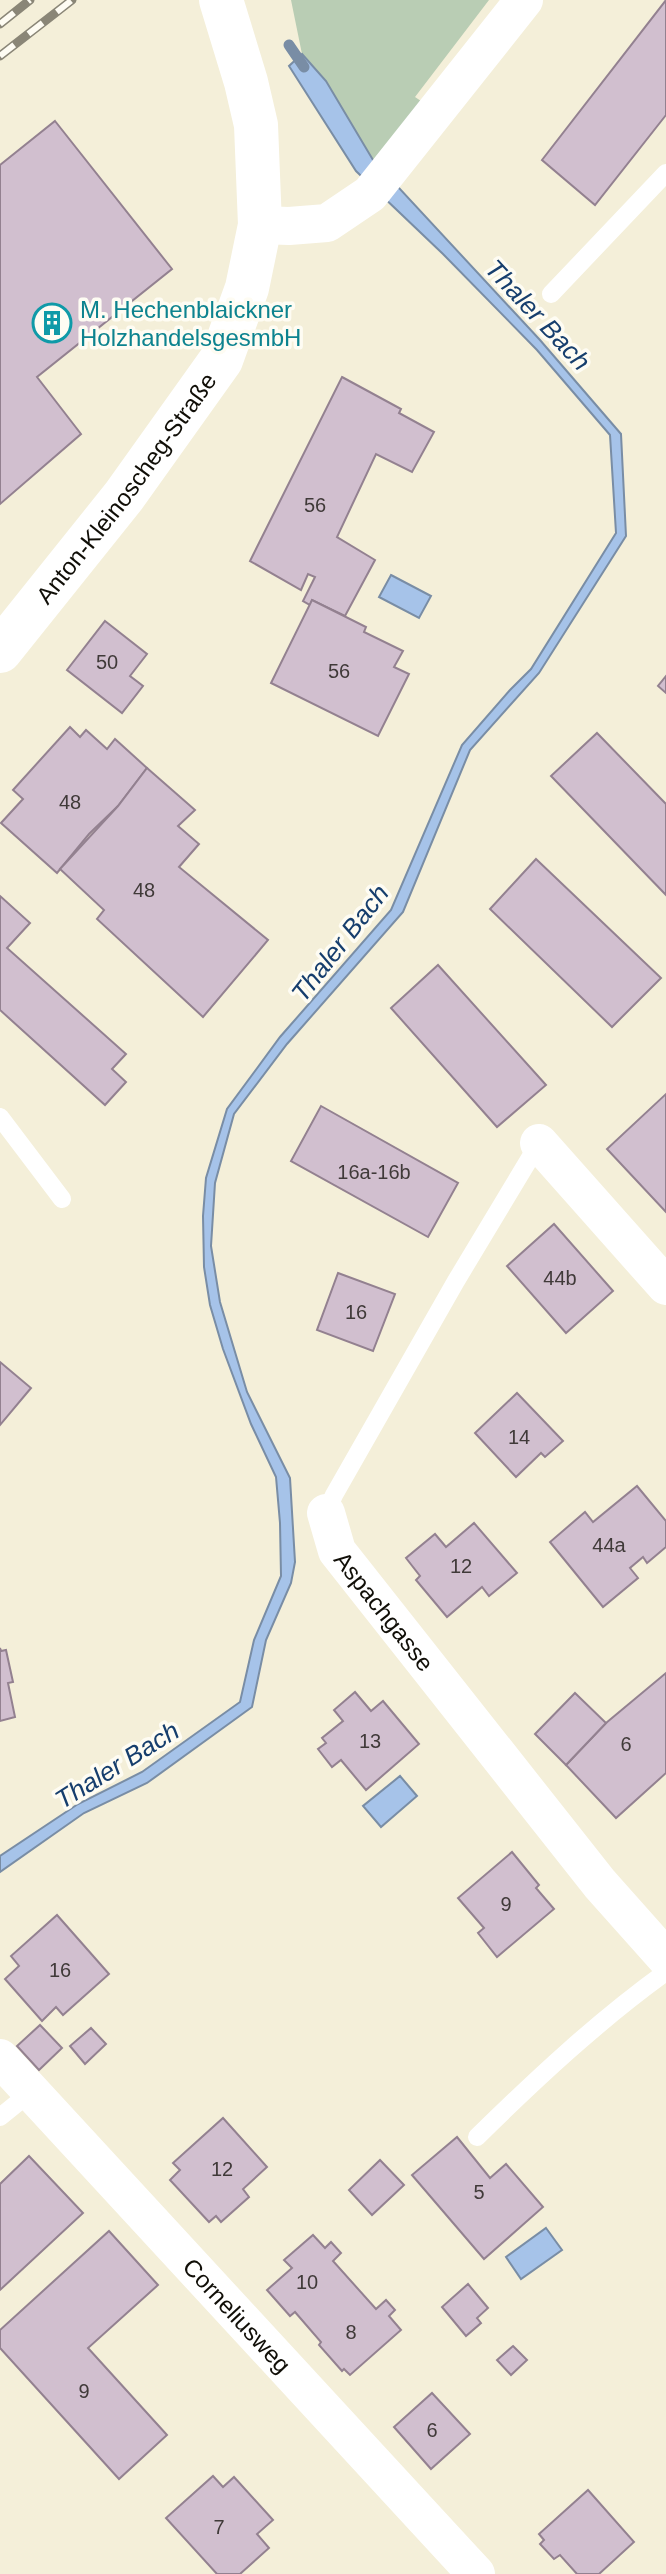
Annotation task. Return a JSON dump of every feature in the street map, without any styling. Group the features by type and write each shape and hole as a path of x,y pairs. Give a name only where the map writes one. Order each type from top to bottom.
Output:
{"main road":[{"name":"Anton-Kleinoscheg-Straße","path":"0,651 124,496 221,360 247,288 260,225 256,125 221,0"}],"street":[{"path":"260,225 327,223 382,180 524,0"},
{"path":"539,1143 666,1286"},
{"name":"Aspachgasse","path":"326,1513 337,1551 600,1884 666,1958"},
{"name":"Corneliusweg","path":"0,2058 476,2574"}],"lane":[{"path":"551,294 666,173"},
{"path":"0,1117 62,1199"},
{"name":"Aspachgasse","path":"326,1513 456,1281 539,1143"},
{"path":"477,2137 513,2101 630,1998 666,1972"},
{"path":"0,2117 31,2092"}],"green space":[{"path":"291,0 489,0 415,97 424,103 373,160 326,81 302,54"}],"water":[{"name":"Thaler Bach","path":"302,54 326,81 373,160 540,340 621,434 626,536 539,673 470,750 403,912 287,1044 234,1114 215,1183 211,1246 220,1302 247,1392 290,1478 295,1562 291,1583 266,1640 252,1707 147,1783 84,1813 0,1872 0,1856 78,1804 142,1772 240,1702 254,1640 281,1576 280,1523 276,1477 251,1424 223,1349 210,1305 204,1267 206,1178 227,1109 280,1037 391,910 462,745 531,669 616,533 610,435 537,350 356,171 289,66"},
{"path":"391,575 431,596 419,618 379,597"},
{"path":"400,1776 417,1796 381,1827 363,1806"},
{"path":"546,2228 562,2250 521,2279 506,2257"}],"building":[{"path":"666,0 666,115 595,205 542,160"},
{"name":"M. Hechenblaickner HolzhandelsgesmbH","path":"55,121 172,269 37,377 81,434 0,504 0,165"},
{"path":"342,377 401,409 399,413 434,432 412,472 376,454 337,537 375,560 345,616 312,600 310,605 303,601 315,577 308,574 301,590 250,561"},
{"path":"312,600 366,627 364,632 403,651 394,667 409,674 378,736 271,683"},
{"path":"105,621 147,654 130,676 143,686 122,713 67,670"},
{"path":"666,676 666,693 658,686"},
{"path":"70,727 80,737 86,730 107,749 115,739 147,768 118,806 89,834 57,873 1,823 23,799 13,790"},
{"path":"597,733 666,804 666,895 551,776"},
{"path":"147,768 195,810 178,826 199,844 179,867 268,940 203,1017 97,919 104,910 60,869 118,806"},
{"path":"536,859 661,978 612,1027 490,909"},
{"path":"0,896 30,923 7,948 126,1054 112,1069 126,1082 105,1105 0,1010"},
{"path":"438,965 546,1085 497,1127 391,1008"},
{"path":"666,1094 666,1212 607,1149"},
{"path":"321,1106 458,1183 428,1237 291,1161"},
{"path":"554,1224 613,1291 566,1333 507,1266"},
{"path":"338,1273 395,1294 373,1351 317,1330"},
{"path":"0,1362 31,1388 0,1425"},
{"path":"517,1393 563,1441 545,1457 541,1453 516,1477 475,1433"},
{"path":"637,1486 666,1521 666,1547 647,1563 643,1557 630,1568 638,1578 603,1607 550,1542 585,1512 593,1522"},
{"path":"474,1523 517,1573 489,1596 482,1587 447,1617 416,1580 420,1576 406,1558 435,1534 446,1547"},
{"path":"0,1648 1,1651 6,1650 13,1682 8,1683 15,1717 0,1721"},
{"path":"666,1673 666,1773 616,1818 566,1765 606,1723"},
{"path":"355,1692 371,1711 383,1701 419,1744 366,1790 341,1760 332,1767 318,1749 326,1743 322,1738 343,1721 334,1710"},
{"path":"575,1693 606,1723 566,1765 535,1734"},
{"path":"512,1852 554,1909 497,1957 478,1933 484,1928 458,1898"},
{"path":"57,1915 109,1974 63,2015 56,2007 42,2021 5,1979 19,1966 11,1956"},
{"path":"40,2025 62,2048 39,2070 17,2046"},
{"path":"91,2028 106,2044 85,2064 70,2046"},
{"path":"223,2118 267,2167 243,2189 249,2197 221,2222 216,2216 209,2222 170,2180 180,2170 173,2163"},
{"path":"457,2137 490,2178 506,2164 543,2207 484,2259 412,2175"},
{"path":"29,2156 83,2213 0,2290 0,2184"},
{"path":"380,2160 404,2185 372,2215 349,2190"},
{"path":"109,2231 158,2285 88,2348 167,2435 119,2479 0,2348 0,2330"},
{"path":"313,2235 325,2248 331,2242 341,2253 333,2261 376,2309 386,2300 395,2310 389,2316 401,2330 350,2375 344,2369 342,2371 319,2345 321,2342 295,2312 290,2316 267,2290 292,2268 284,2260"},
{"path":"468,2284 488,2308 477,2318 481,2323 466,2336 442,2307"},
{"path":"513,2346 527,2360 511,2375 497,2360"},
{"path":"432,2393 470,2434 431,2469 394,2427"},
{"path":"213,2476 223,2487 234,2477 273,2520 257,2534 269,2548 240,2574 217,2574 166,2518"},
{"path":"588,2490 634,2542 599,2574 577,2574 560,2555 554,2559 540,2544 544,2540 539,2534"}],"waterway":[{"name":"Thaler Bach","path":"289,45 304,67"}],"railway":[{"path":"0,24 30,0"},
{"path":"0,56 72,0"}],"place":[{"name":"M. Hechenblaickner HolzhandelsgesmbH","path":"52,323"}]}
